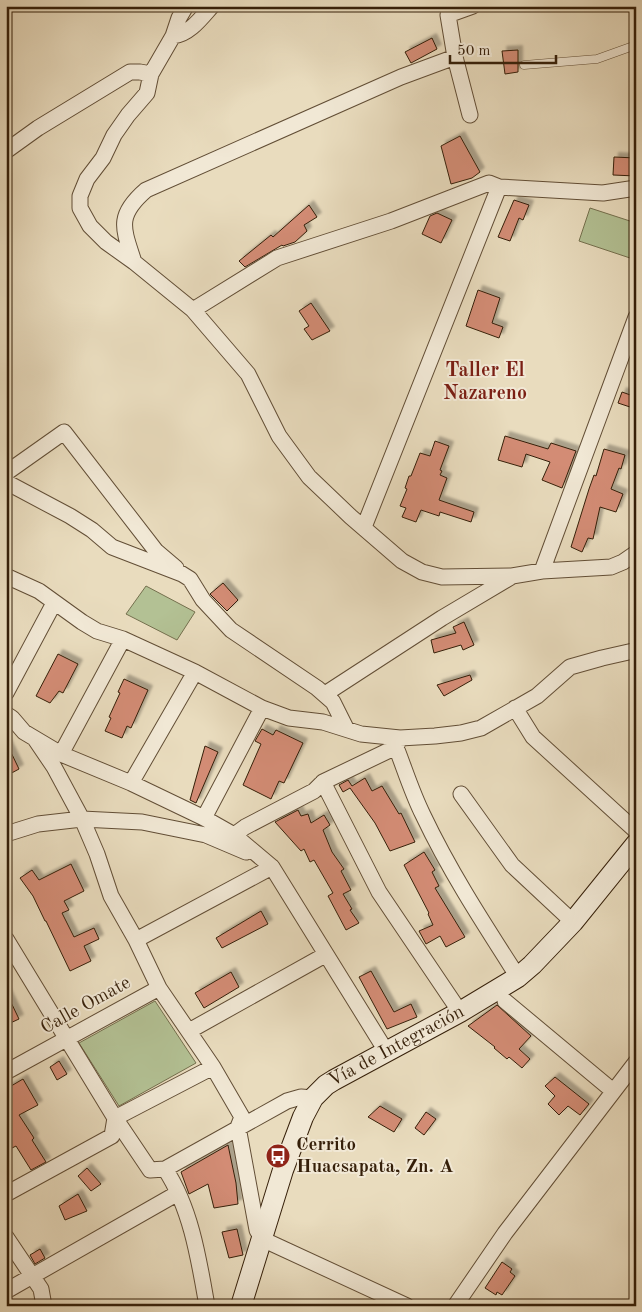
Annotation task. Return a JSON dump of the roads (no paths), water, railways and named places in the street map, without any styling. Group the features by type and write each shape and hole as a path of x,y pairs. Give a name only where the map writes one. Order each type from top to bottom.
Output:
{"main road":[{"name":"Vía de Integración","path":"241,1306 284,1167 312,1098 326,1085 460,1012 518,977 573,922 636,844"}],"street":[{"path":"186,6 179,18 173,36 150,74 147,93 128,115 114,135 103,158 86,178 80,196 80,208 90,226 106,242 193,310 248,374 279,436 309,477 351,518 402,561 422,572 442,577 512,576 542,571 611,567 623,562 636,553"},
{"path":"173,36 179,36 186,32 212,6"},
{"path":"470,115 455,57 448,16 473,6"},
{"path":"134,262 125,233 126,213 146,190 401,77 455,57"},
{"path":"6,151 38,128 130,72 150,74"},
{"path":"193,310 276,258 391,220 490,184 603,193 636,188"},
{"path":"364,527 499,186"},
{"path":"542,571 636,317"},
{"path":"6,473 64,432 156,551 190,579 203,600 230,630 325,694 333,702 346,728"},
{"path":"6,482 70,516 92,530 112,547 182,574"},
{"path":"325,694 442,618 512,576"},
{"path":"10,583 39,591 97,631 123,639 194,672 262,708 289,718 322,722 361,734 398,742"},
{"path":"6,693 54,603"},
{"path":"61,754 123,639"},
{"path":"234,835 245,827 314,791 323,782 398,742 461,733 481,728 537,696 570,667 602,658 633,651 636,652"},
{"path":"131,783 194,672"},
{"path":"204,818 262,708"},
{"path":"514,708 533,737 636,831"},
{"path":"6,714 24,732 61,754 131,783 204,818 234,835 268,863 386,1051"},
{"path":"35,739 54,767 82,819 97,854 111,896 136,940 159,988 213,1067 242,1117 238,1127 257,1230 262,1239 407,1306"},
{"path":"398,742 422,814 467,898 518,977"},
{"path":"323,782 379,892 460,1012"},
{"path":"461,794 512,865 573,922"},
{"path":"6,834 38,824 82,819 142,822 206,835 268,863"},
{"path":"136,940 268,863"},
{"path":"8,946 115,1118 150,1170 165,1169 287,1101 301,1097 312,1098"},
{"path":"189,1032 325,955"},
{"name":"Calle Omate","path":"6,1072 159,988"},
{"path":"505,1001 613,1091"},
{"path":"455,1306 506,1233 636,1062"},
{"path":"115,1118 213,1067"},
{"path":"6,1194 112,1136 115,1118"},
{"path":"165,1169 178,1193 191,1230 205,1304"},
{"path":"6,1290 178,1193"},
{"path":"6,1237 33,1276 40,1289 44,1306"}],"lane":[{"path":"524,65 597,59 636,44"}],"place":[{"name":"Cerrito Huacsapata, Zn. A","path":"278,1156"}],"district":[{"name":"Taller El Nazareno","path":"485,382"}]}
